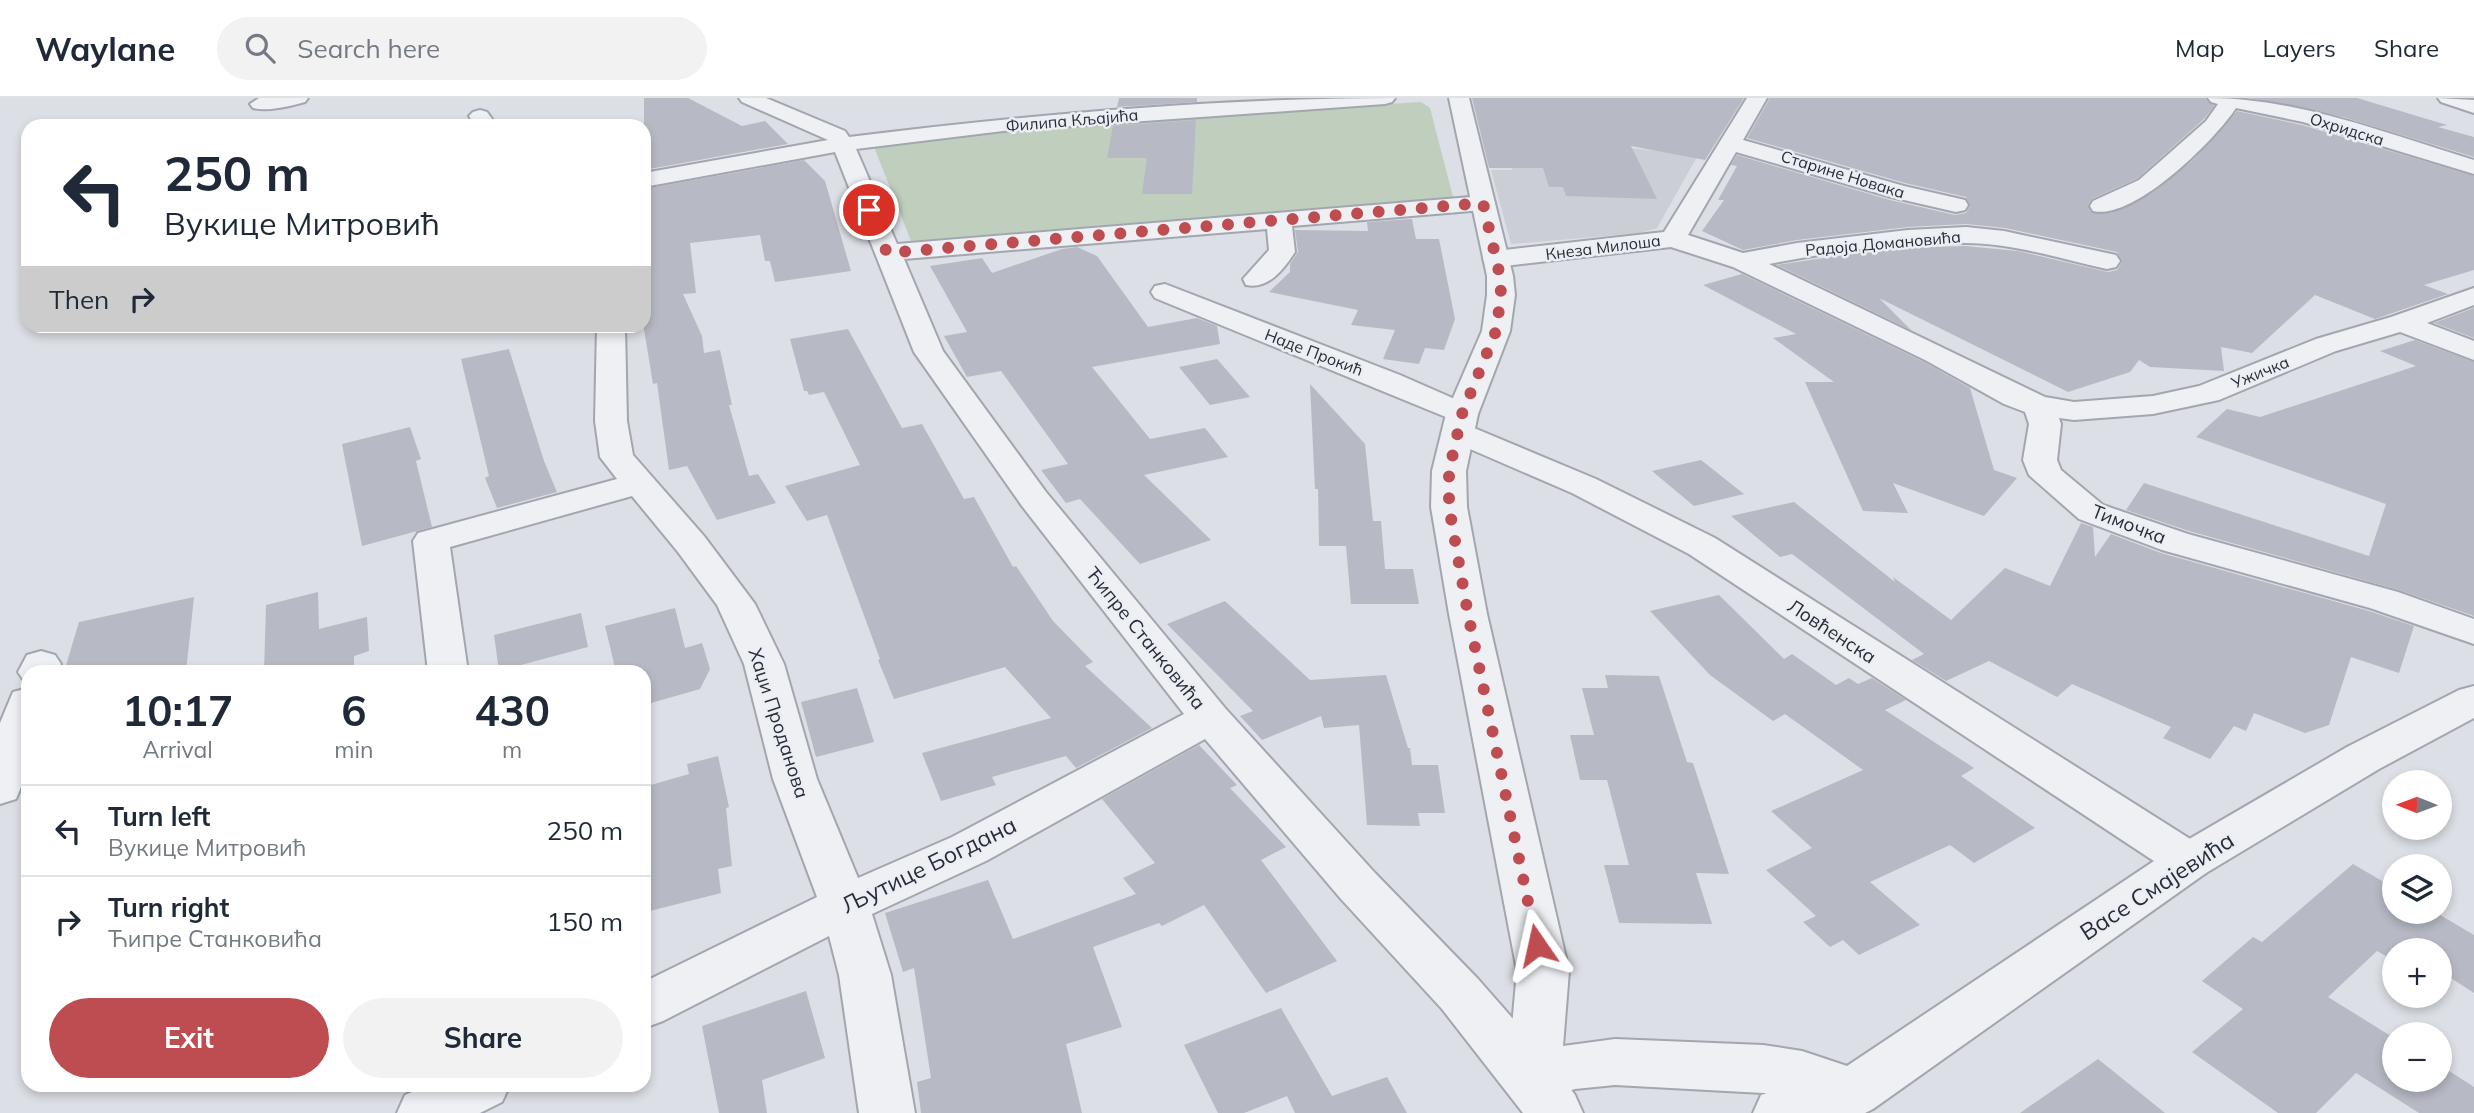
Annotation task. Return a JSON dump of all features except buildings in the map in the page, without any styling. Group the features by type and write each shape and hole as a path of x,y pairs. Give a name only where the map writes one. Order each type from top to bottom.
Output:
{"street":[{"path":"260,104 298,98"},
{"path":"749,98 823,128 837,136 842,144"},
{"path":"1041,98 1077,118"},
{"name":"Филипа Кљајића","path":"651,179 842,144 1077,118 1385,98"},
{"path":"1459,98 1496,259 1501,295 1496,331 1460,423 1449,471 1449,507 1468,614 1543,971 1539,1026 1543,1096"},
{"name":"Кнеза Милоша","path":"1496,259 1673,239 1757,98"},
{"path":"2448,98 2474,107"},
{"path":"2102,206 2147,185 2214,125 2224,100"},
{"name":"Охридска","path":"2224,100 2308,117 2474,167"},
{"name":"Старине Новака","path":"1730,143 1899,192 1956,205"},
{"name":"Ћипре Станковића","path":"842,144 929,352 1034,499 1210,718 1358,886 1460,994 1543,1096"},
{"path":"887,253 1483,203"},
{"path":"1256,279 1282,252 1278,221"},
{"name":"Радоја Домановића","path":"1742,261 1797,251 1908,238 1966,235 2004,239 2106,261"},
{"path":"1673,239 1742,261 1935,354 2015,397 2039,406"},
{"name":"Наде Прокић","path":"1165,292 1231,321 1390,381 1460,423"},
{"name":"Ужичка","path":"2039,406 2074,411 2107,410 2154,405 2208,393 2326,345 2400,323 2474,296"},
{"path":"2400,323 2474,351"},
{"name":"Хаџи Проданова","path":"611,333 611,421 617,457 691,544 736,604 764,664 795,779 845,905 865,975 887,1113"},
{"name":"Тимочка","path":"2039,406 2045,424 2040,460 2046,475 2067,496 2091,512 2175,542 2384,600 2474,632"},
{"name":"Ловћенска","path":"1460,423 1702,546 2189,861"},
{"path":"447,665 431,541 640,483"},
{"name":"Васе Смајевића","path":"1781,1113 1818,1108 1853,1092 2189,861 2363,758 2474,700"},
{"name":"Љутице Богдана","path":"651,1002 845,905 969,849 1210,718"},
{"path":"0,788 21,723"},
{"path":"1543,1096 1575,1066 1615,1062 1763,1069 1802,1075 1853,1092"},
{"path":"427,1106 464,1092"}],"shaded area":[{"path":"1573,142 1698,155 1657,228 1640,233 1511,244 1491,170 1512,170 1507,156"}],"green space":[{"path":"1421,102 1430,108 1453,197 911,241 874,147 1042,126"}],"route":[{"path":"869,210 887,253 1483,203 1500,276 1501,295 1496,331 1462,414 1449,471 1449,507 1468,614 1537,945"}]}
